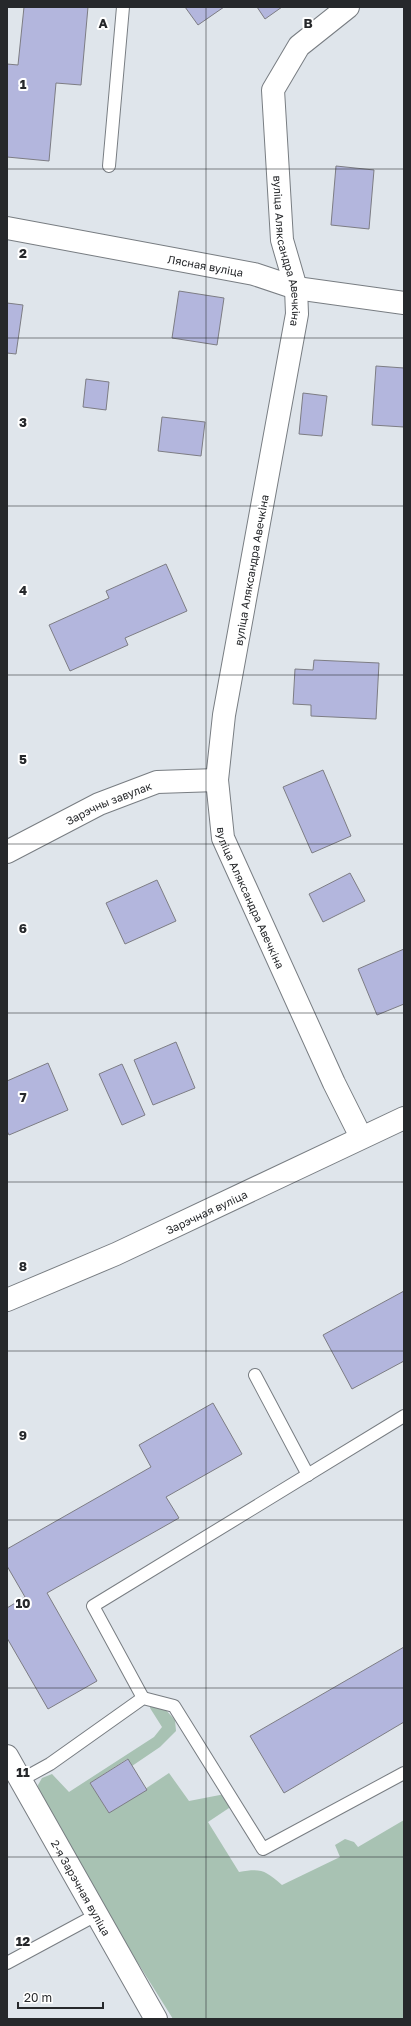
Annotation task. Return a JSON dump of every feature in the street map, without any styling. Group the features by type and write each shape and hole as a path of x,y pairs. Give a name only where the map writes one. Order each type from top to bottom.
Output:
{"street":[{"name":"вуліца Аляксандра Авечкіна","path":"348,7 299,46 273,90 282,240 296,288 297,314 226,708 216,780 223,838 334,1083 361,1137"},
{"name":"Лясная вуліца","path":"7,228 254,274 296,288 404,303"},
{"name":"Зарэчны завулак","path":"7,852 99,804 157,782 216,780"},
{"name":"Зарэчная вуліца","path":"7,1300 116,1254 404,1118"},
{"name":"2-я Зарэчная вуліца","path":"7,1756 156,2019"}],"lane":[{"path":"109,166 123,7"},
{"path":"255,1375 308,1475"},
{"path":"404,1416 92,1606 143,1698 174,1706 263,1849 404,1773"},
{"path":"21,1780 50,1764 143,1698"},
{"path":"7,1963 96,1915"}],"green space":[{"path":"150,1702 164,1708 175,1720 176,1731 160,1747 132,1766 127,1759 90,1783 109,1813 169,1773 189,1801 225,1794 229,1800 229,1808 208,1822 239,1872 253,1870 262,1871 267,1873 282,1885 340,1857 335,1845 345,1839 354,1842 358,1847 404,1820 404,2019 173,2019 126,1944 39,1794 38,1785 42,1778 52,1774 69,1792 154,1737 162,1727 150,1708"}],"building":[{"path":"24,7 88,7 81,85 56,83 49,161 7,157 7,64 18,65"},
{"path":"185,7 224,7 198,25"},
{"path":"257,7 282,7 265,19"},
{"path":"336,166 374,170 369,229 331,225"},
{"path":"179,291 224,298 217,345 172,338"},
{"path":"7,303 23,305 16,354 7,353"},
{"path":"376,366 404,368 404,427 372,425"},
{"path":"86,379 109,382 106,410 83,407"},
{"path":"303,393 327,396 322,436 299,434"},
{"path":"162,417 205,422 201,456 158,451"},
{"path":"166,564 187,611 125,638 128,645 70,671 49,625 109,598 106,591"},
{"path":"314,660 379,663 376,719 311,716 311,705 293,704 295,669 313,670"},
{"path":"323,770 351,836 312,853 283,787"},
{"path":"350,873 365,901 323,922 309,894"},
{"path":"157,880 176,921 125,944 106,903"},
{"path":"404,949 404,1004 377,1015 358,969"},
{"path":"176,1042 195,1088 153,1105 134,1060"},
{"path":"48,1063 68,1110 9,1135 7,1131 7,1081"},
{"path":"122,1064 145,1115 122,1125 99,1074"},
{"path":"404,1291 404,1361 352,1389 323,1335"},
{"path":"213,1403 242,1454 166,1497 179,1518 47,1593 97,1681 48,1709 7,1638 7,1608 25,1597 7,1566 7,1549 151,1467 139,1445"},
{"path":"404,1647 404,1722 284,1793 250,1736"},
{"path":"128,1759 147,1790 109,1813 90,1783"}]}
